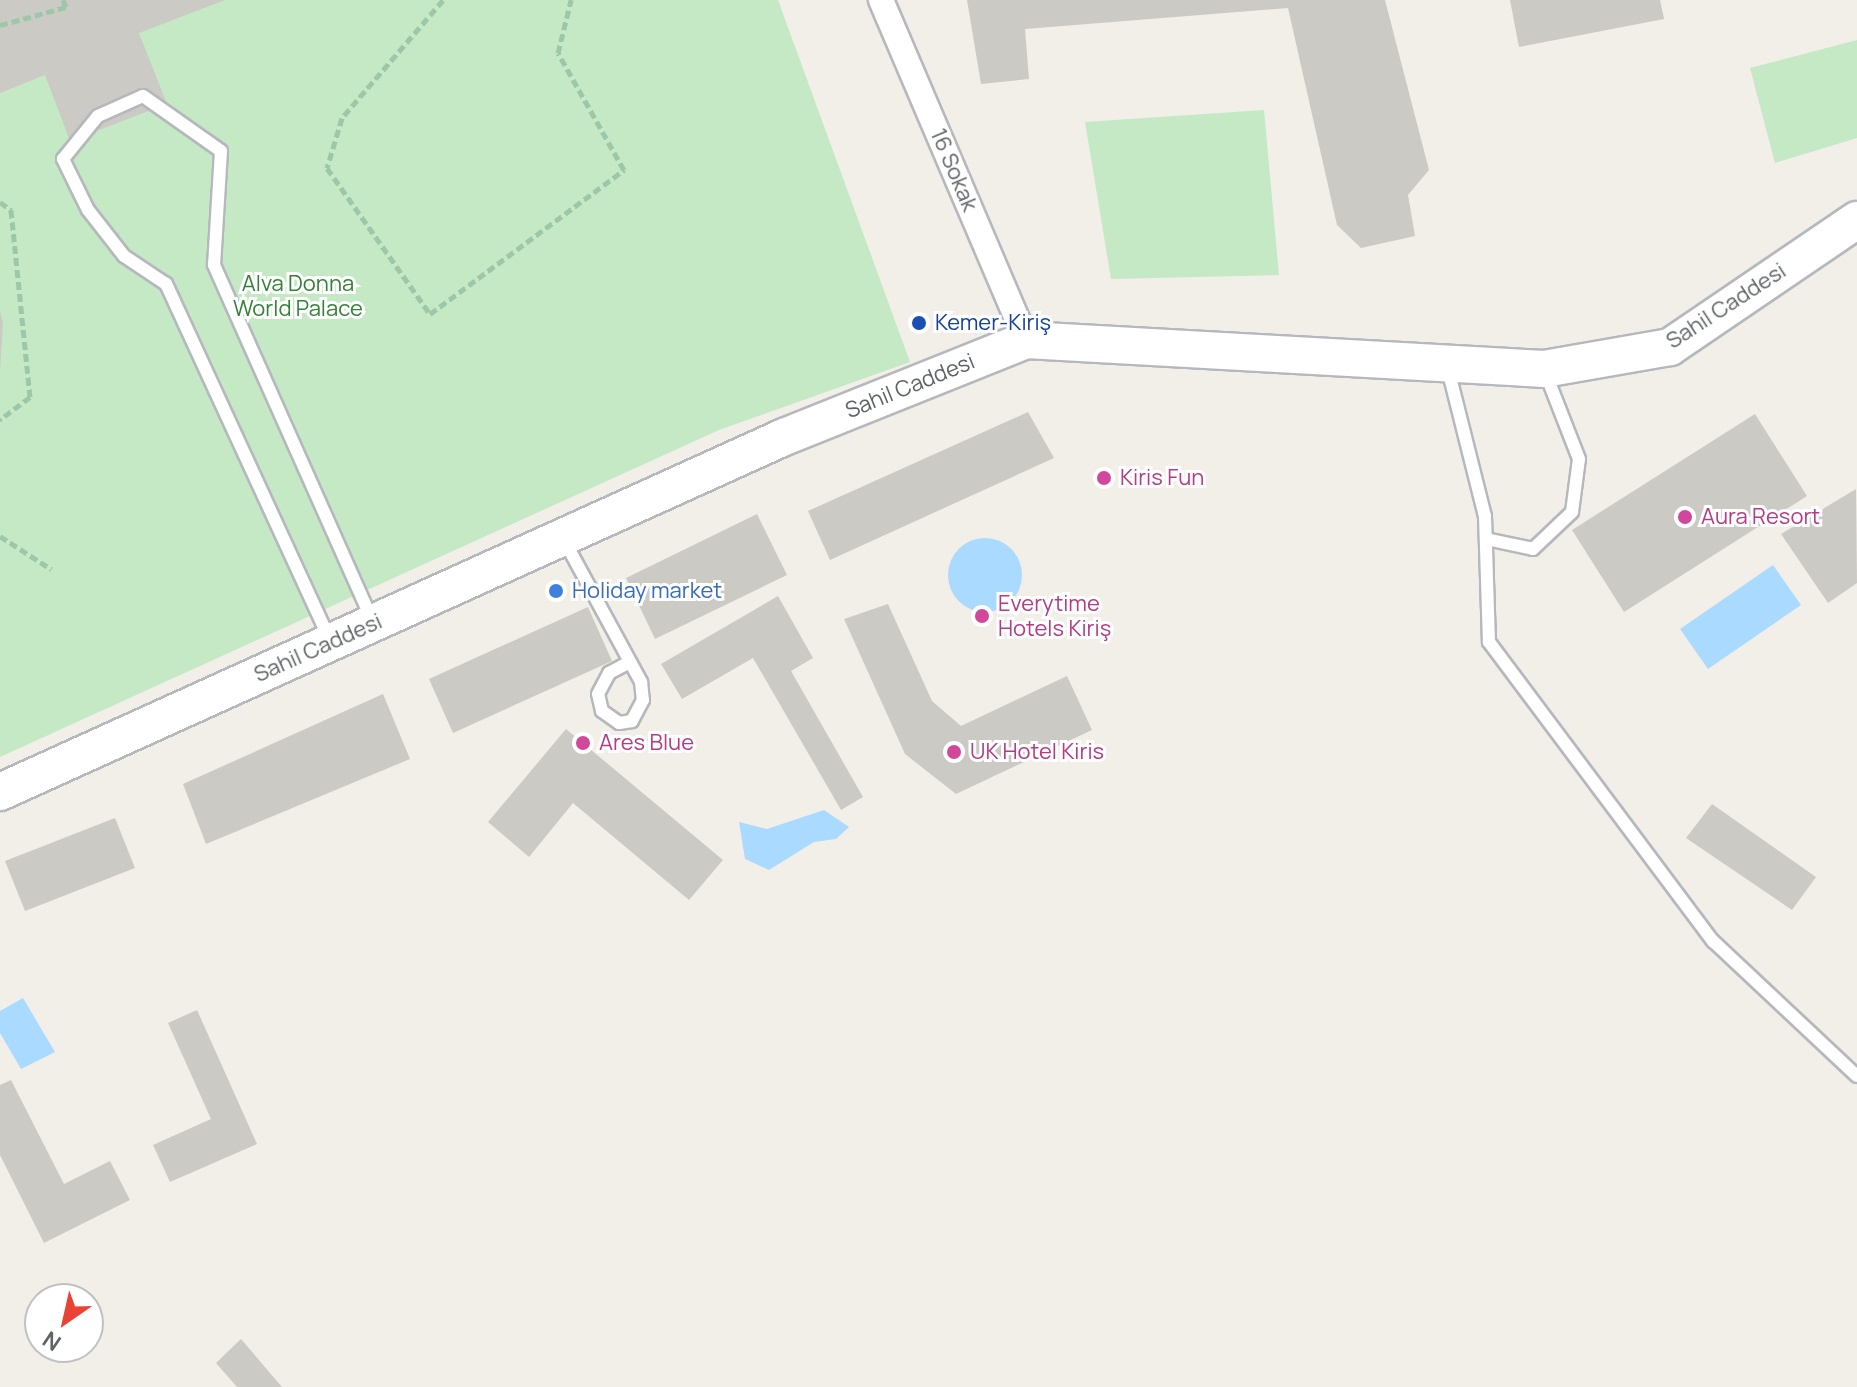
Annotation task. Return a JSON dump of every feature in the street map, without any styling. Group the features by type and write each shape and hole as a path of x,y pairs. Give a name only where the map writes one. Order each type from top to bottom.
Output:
{"street":[{"name":"16 Sokak","path":"881,0 1026,340"},
{"name":"Sahil Caddesi","path":"0,792 563,537 1026,340 1544,369 1670,347 1857,220"}],"lane":[{"path":"331,643 166,284 124,256 88,210 63,159 98,116 143,96 221,151 214,265 374,623"},
{"path":"1447,364 1486,539 1489,642 1713,941 1857,1076"},
{"path":"1486,539 1533,549 1572,512 1579,459 1544,369"},
{"path":"563,537 626,664 641,682 643,700 632,721 619,723 602,711 598,694 609,673 626,664"}],"path":[{"path":"0,25 66,7 63,0"},
{"path":"443,0 342,118 327,168 430,314 624,170 558,53 571,0"},
{"path":"0,202 11,210 30,397 0,420"},
{"path":"0,536 51,569"}],"green space":[{"name":"Alva Donna World Palace","path":"0,0 778,0 910,362 719,430 0,757"},
{"path":"1857,40 1857,138 1775,163 1750,68"},
{"path":"1264,110 1279,275 1111,279 1085,122"}],"water":[{"path":"985,538 1006,544 1016,554 1022,575 1016,596 1006,606 985,612 964,606 954,596 948,575 954,554 964,544"},
{"path":"1773,565 1801,605 1708,669 1680,629"},
{"path":"824,810 849,827 836,839 814,842 769,870 745,859 739,822 767,829"},
{"path":"23,998 55,1052 21,1069 0,1033 0,1011"}],"building":[{"path":"0,0 225,0 139,33 167,104 70,141 45,75 0,93"},
{"path":"967,0 1385,0 1429,170 1408,195 1415,236 1361,248 1337,225 1288,8 1025,29 1029,79 981,84"},
{"path":"1510,0 1660,0 1664,19 1519,47"},
{"path":"0,312 3,323 0,370"},
{"path":"1028,412 1054,458 830,560 808,511"},
{"path":"1755,414 1807,496 1624,612 1572,530"},
{"path":"1856,489 1857,583 1828,603 1781,534"},
{"path":"757,514 787,575 655,639 626,578"},
{"path":"778,596 813,658 791,671 863,797 841,810 753,658 682,699 661,664"},
{"path":"888,604 932,701 961,726 1067,676 1092,730 956,794 905,754 844,619"},
{"path":"588,607 612,661 453,733 429,679"},
{"path":"383,694 410,759 206,844 183,784"},
{"path":"566,729 723,860 689,900 573,803 529,857 488,822"},
{"path":"1712,804 1816,877 1792,910 1686,838"},
{"path":"115,818 135,868 25,911 5,861"},
{"path":"197,1010 257,1144 170,1182 153,1145 211,1119 168,1023"},
{"path":"11,1080 64,1184 110,1161 130,1200 44,1243 0,1155 0,1085"},
{"path":"241,1339 282,1387 237,1387 216,1363"}],"place":[{"name":"Kemer-Kiriş","path":"919,323"},
{"name":"Kiris Fun","path":"1104,478"},
{"name":"Aura Resort","path":"1685,517"},
{"name":"Holiday market","path":"556,591"},
{"name":"Everytime Hotels Kiriş","path":"982,616"},
{"name":"Ares Blue","path":"583,743"},
{"name":"UK Hotel Kiris","path":"954,752"}]}
